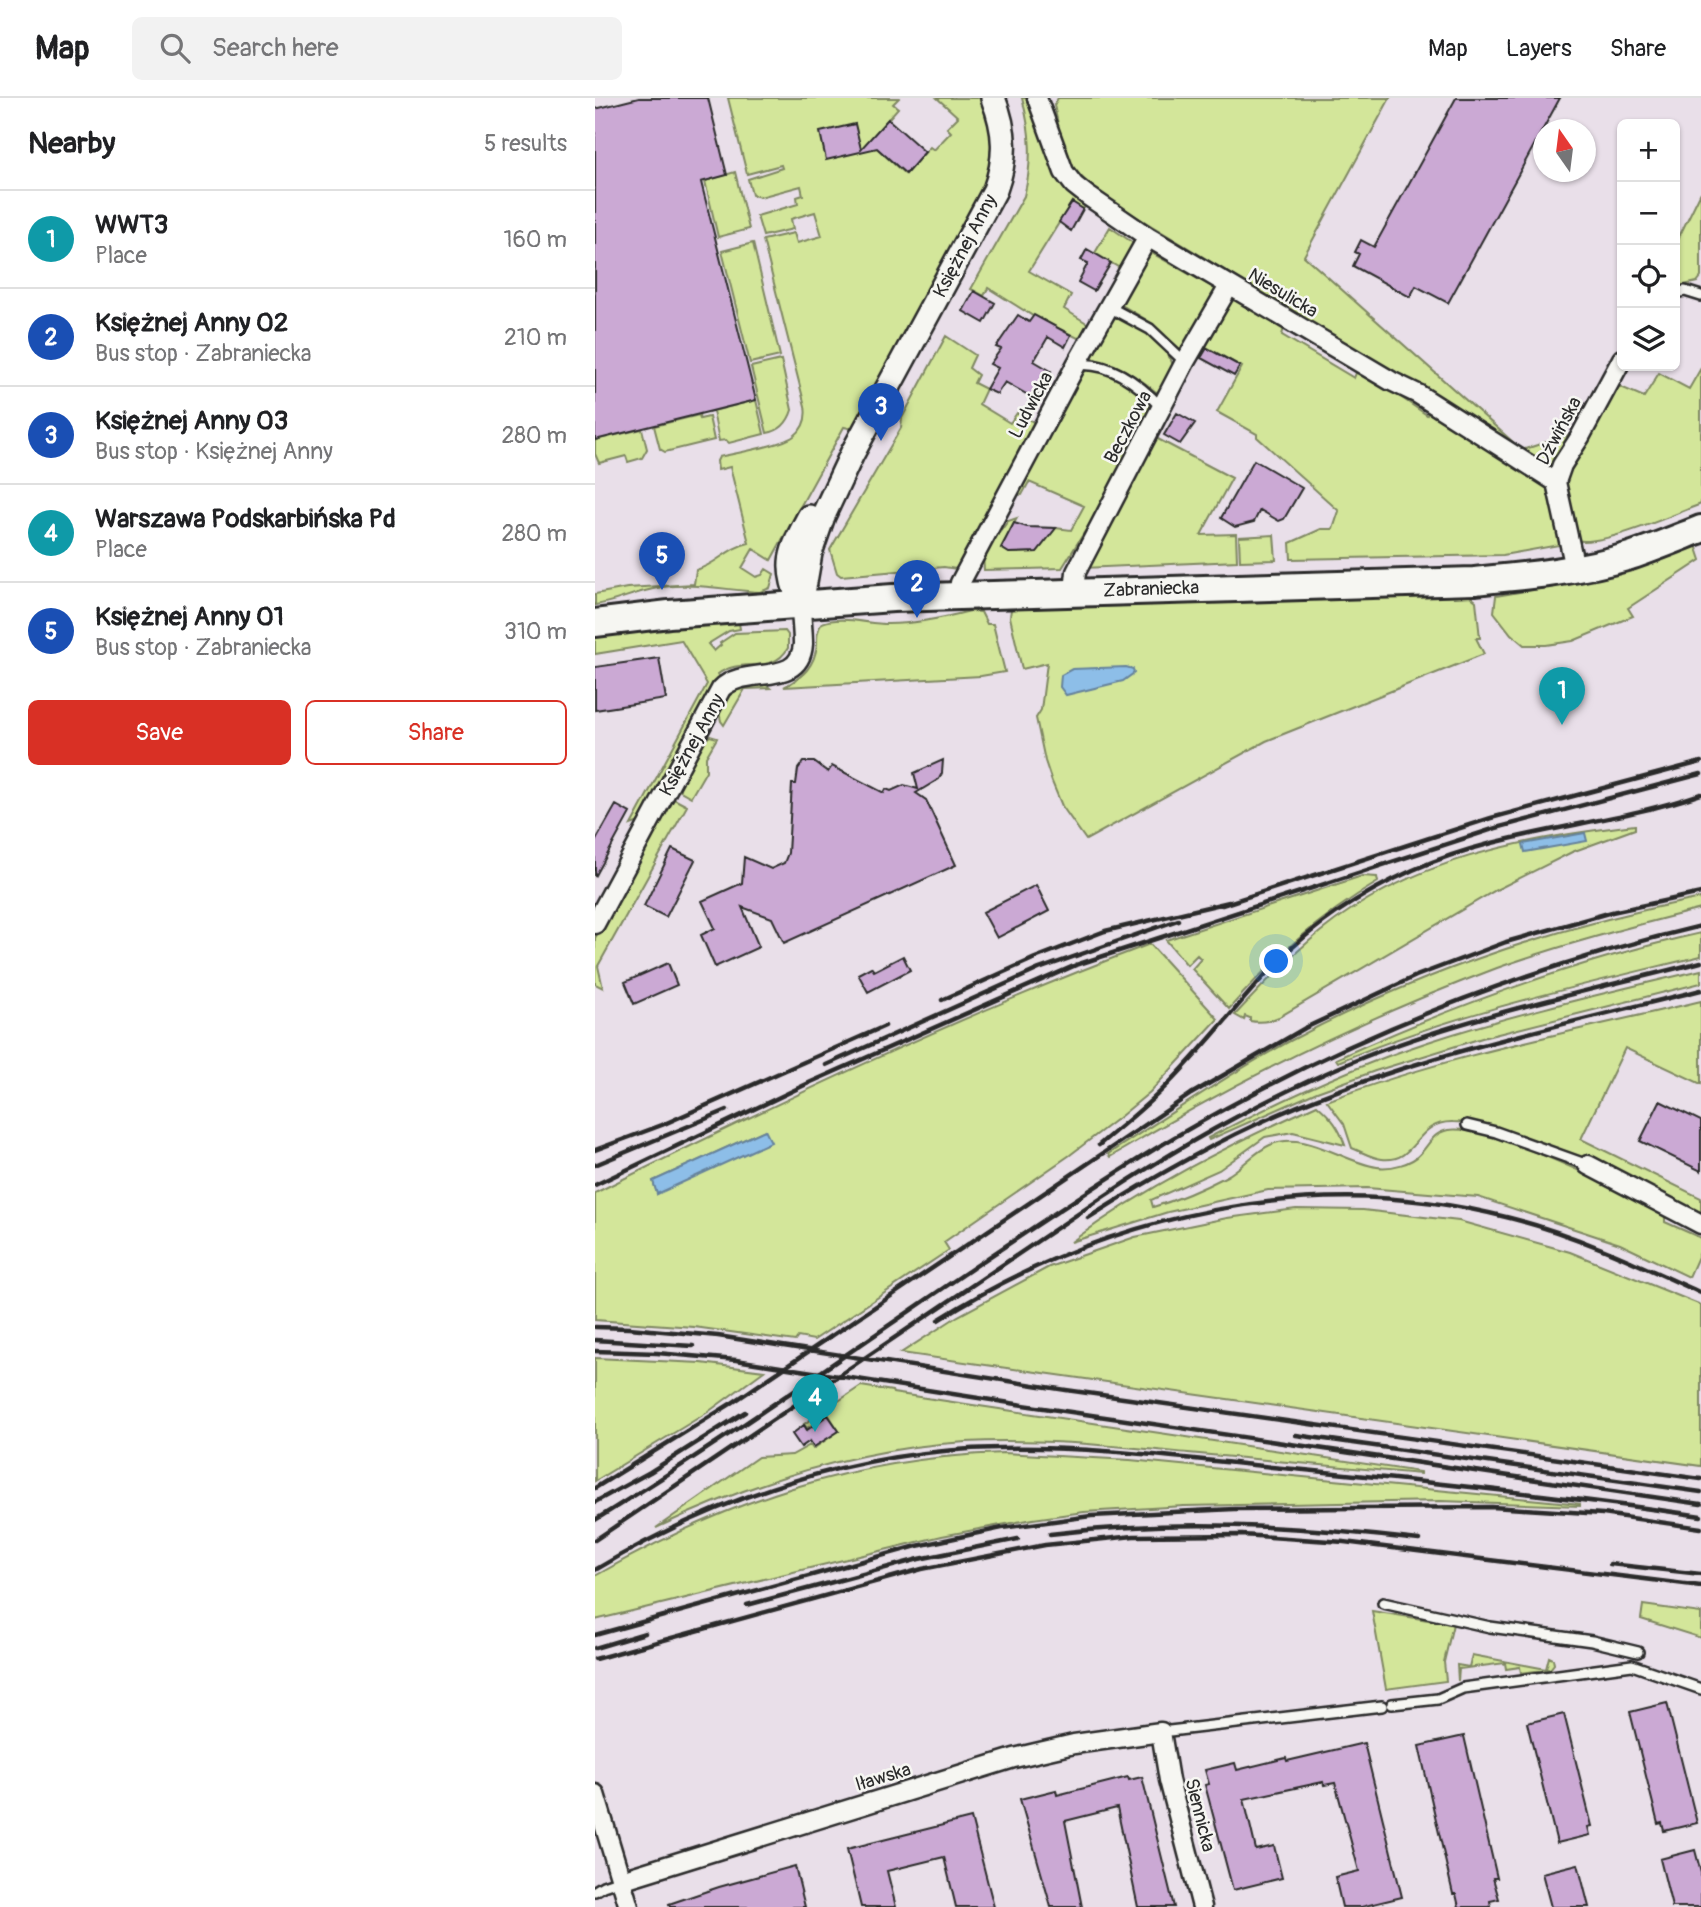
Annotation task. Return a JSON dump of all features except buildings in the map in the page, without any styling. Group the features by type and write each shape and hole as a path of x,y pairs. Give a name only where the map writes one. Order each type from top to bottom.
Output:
{"main road":[{"name":"Zabraniecka","path":"595,623 669,614 958,595 1474,580 1526,576 1630,556 1701,529"}],"street":[{"name":"Księżnej Anny","path":"595,924 721,689 734,679 775,675 790,668 803,646 801,604 791,581 793,549 821,493 852,454 995,190 1003,167 1004,143 1001,118 993,98"},
{"name":"Niesulicka","path":"1037,98 1064,172 1074,185 1148,237 1391,381 1418,394 1556,482"},
{"name":"Ludwicka","path":"958,595 960,583 1076,365 1148,237"},
{"name":"Beczkowa","path":"1074,592 1076,572 1185,362 1229,285"},
{"name":"Dźwińska","path":"1575,568 1556,482 1562,466 1617,368"},
{"path":"1588,1165 1701,1224"},
{"name":"Iławska","path":"621,1880 1014,1758 1074,1744 1161,1732"},
{"name":"Siennicka","path":"1161,1732 1169,1780 1202,1907"},
{"path":"595,1794 629,1907"}],"lane":[{"path":"1680,292 1701,296"},
{"path":"1109,307 1150,330 1185,362"},
{"path":"1076,365 1090,363 1106,366 1148,394 1162,408"},
{"path":"1467,1125 1496,1132 1588,1165"},
{"path":"1383,1603 1490,1627 1592,1641 1638,1652"},
{"path":"1161,1732 1438,1699 1463,1688 1632,1665 1701,1689"},
{"path":"595,1891 621,1880"}],"green space":[{"path":"728,98 899,98 893,104 898,108 869,141 905,174 930,147 934,150 951,132 947,128 958,117 937,98 981,98 991,137 989,177 877,388 853,429 844,427 771,560 753,549 742,568 756,577 762,575 766,569 774,574 770,588 760,592 692,586 666,587 595,605 595,594 627,588 694,584 696,570 734,548 749,543 730,467 718,470 717,461 719,457 770,446 788,439 800,430 805,419 805,406 763,240 794,233 797,243 822,236 815,212 791,219 793,229 763,236 757,216 798,204 797,197 803,195 801,186 760,197 752,195 748,179 782,168 781,165 747,174"},
{"path":"1022,98 1028,98 1039,120 1065,187 1086,206 1083,209 1072,202 1029,271 1071,295 1064,309 1090,325 1082,340 1033,316 988,288 984,296 971,289 1024,196 1030,147"},
{"path":"1058,98 1390,98 1304,256 1522,450 1094,191 1071,165 1061,139 1054,105"},
{"path":"735,172 749,229 718,237 705,181"},
{"path":"1701,192 1701,277 1697,282 1680,286 1680,245 1680,235"},
{"path":"1110,227 1136,245 1123,270 1095,253"},
{"path":"753,243 780,356 750,363 722,251"},
{"path":"1148,251 1219,291 1189,343 1181,350 1145,319 1120,304"},
{"path":"1229,297 1284,328 1282,335 1354,378 1358,368 1427,415 1431,408 1546,485 1559,545 1503,555 1291,559 1290,543 1321,529 1333,529 1339,511 1257,437 1257,434 1217,412 1242,367 1203,345"},
{"path":"1114,317 1142,328 1165,350 1174,368 1162,391 1156,392 1126,371 1089,355 1106,321"},
{"path":"946,336 975,355 969,368 978,375 974,383 986,389 979,404 1010,423 1017,413 1035,423 956,569 944,567 841,576 837,573 830,550 901,428 902,418"},
{"path":"781,360 792,410 783,426 767,433 751,367"},
{"path":"1701,368 1701,504 1620,534 1602,539 1576,540 1565,488 1569,463 1614,384 1644,397 1659,373 1689,389"},
{"path":"1090,369 1109,373 1126,381 1153,408 1128,452 1112,488 1062,568 984,570 983,555 1008,521 1017,518 1001,548 1010,553 1037,552 1056,528 1071,530 1084,506 1029,482 1022,495 1014,494 1084,372"},
{"path":"756,400 764,434 729,443 726,440 719,441 713,411"},
{"path":"699,415 700,419 709,417 714,440 665,452 660,449 654,426"},
{"path":"642,429 647,449 642,458 628,462 626,456 599,463 595,454 595,440"},
{"path":"1571,434 1553,465 1547,468 1522,450"},
{"path":"1154,437 1232,478 1201,535 1236,534 1237,561 1084,568"},
{"path":"1274,535 1276,560 1240,561 1239,537"},
{"path":"1696,545 1701,560 1628,608 1633,616 1573,641 1524,645 1511,634 1494,612 1496,596 1596,579"},
{"path":"1464,591 1476,601 1480,638 1476,638 1484,654 1266,741 1086,840 1062,806 1045,761 1036,718 1041,710 1047,663 1022,669 1010,617 1011,609 1018,603"},
{"path":"970,611 981,612 987,624 993,624 1005,672 981,676 784,687 811,665 822,623 855,620 888,624 909,623"},
{"path":"739,623 740,629 729,631 708,644 714,651 720,643 735,633 785,631 788,635 788,648 774,661 737,666 718,674 721,678 712,689 642,821 631,825 707,684 681,640 595,654 595,633"},
{"path":"764,683 770,688 745,689 724,725 719,712 728,697 741,687"},
{"path":"710,736 717,738 706,757 706,771 691,797 677,789 702,742"},
{"path":"672,798 687,806 598,966 603,988 595,984 595,938"},
{"path":"1635,825 1635,829 1572,852 1496,890 1279,1017 1258,1022 1250,1021 1250,1018 1245,1016 1244,1020 1235,1015 1320,932 1354,907 1391,887 1469,856 1551,837"},
{"path":"1362,876 1377,877 1378,882 1336,909 1298,939 1229,1009 1192,969 1201,959 1197,955 1187,965 1166,940"},
{"path":"1701,898 1701,909 1547,951 1396,1008 1203,1103 1110,1157 1108,1154 1265,1055 1387,994 1438,973 1541,938 1647,909"},
{"path":"1701,933 1701,956 1517,1002 1427,1029 1338,1062 1336,1059 1470,1003 1561,971"},
{"path":"1150,944 1218,1019 1150,1092 1070,1155 944,1242 949,1250 814,1340 798,1337 795,1341 694,1327 595,1320 595,1193 869,1061 1079,971","holes":["765,1130 657,1194 653,1181"]},
{"path":"1701,970 1701,983 1482,1038 1375,1071 1317,1092 1209,1140 1208,1138 1316,1085 1428,1042 1529,1012"},
{"path":"1701,1001 1701,1084 1625,1048 1581,1139 1701,1198 1701,1216 1569,1156 1515,1134 1479,1124 1440,1123 1423,1134 1403,1155 1394,1159 1374,1157 1352,1148 1344,1124 1327,1101 1466,1057"},
{"path":"1317,1105 1334,1123 1345,1145 1293,1132 1265,1137 1219,1170 1151,1200 1153,1207 1232,1173 1264,1148 1283,1141 1310,1144 1364,1164 1388,1167 1412,1160 1443,1131 1467,1131 1493,1137 1557,1161 1647,1203 1665,1213 1665,1222 1701,1238 1701,1250 1689,1277 1620,1244 1478,1197 1367,1188 1268,1190 1168,1212 1071,1242 1129,1202 1190,1167"},
{"path":"1296,1209 1363,1210 1459,1221 1570,1252 1701,1305 1701,1466 901,1353 958,1316 1049,1267 1135,1237 1227,1218"},
{"path":"595,1358 701,1363 764,1371 708,1412 595,1481"},
{"path":"861,1386 1420,1474 1077,1443 966,1442 886,1451 807,1470 730,1496 656,1528 758,1457 792,1455 810,1445 813,1449 839,1431 828,1414 807,1428 804,1424"},
{"path":"1004,1453 1130,1460 1580,1506 1441,1501 1184,1506 1084,1512 942,1536 595,1620 595,1576 644,1549 742,1505 842,1474 948,1457"},
{"path":"1643,1605 1701,1613 1701,1638 1641,1619"},
{"path":"1372,1611 1453,1624 1444,1662 1446,1681 1386,1689"},
{"path":"1472,1655 1546,1669 1549,1657 1554,1664 1550,1669 1521,1673 1520,1667 1506,1669 1505,1663 1459,1669 1458,1681 1457,1665 1469,1667"}],"water":[{"path":"1072,669 1133,669 1134,673 1123,681 1066,695 1060,687 1061,675"},
{"path":"1585,833 1587,841 1525,852 1523,844"},
{"path":"765,1130 771,1142 657,1194 653,1181"}],"railway":[{"path":"1222,905 1491,818 1701,762"},
{"path":"595,1185 811,1082 1076,965 1496,828 1701,774"},
{"path":"1099,1145 1148,1104 1178,1074 1292,948 1324,922 1376,888 1448,856 1484,845 1629,814 1701,794"},
{"path":"595,1488 732,1403 1191,1094 1305,1028 1416,976 1506,942 1612,912 1701,893"},
{"path":"942,1000 1035,958 1105,931 1229,902"},
{"path":"826,1065 1039,969 1178,920"},
{"path":"595,1520 743,1425 1102,1182 1235,1103 1363,1040 1429,1012 1563,964 1701,926"},
{"path":"595,1540 1103,1197 1198,1138 1263,1103 1330,1071 1405,1042 1531,1005 1701,962"},
{"path":"1088,1218 1205,1149 1330,1093 1487,1044 1701,990"},
{"path":"595,1150 662,1125 885,1026"},
{"path":"595,1165 727,1110"},
{"path":"938,1320 1003,1283 1071,1252 1141,1228 1213,1210 1287,1200 1362,1198 1436,1203 1510,1218 1583,1242 1701,1293"},
{"path":"595,1327 718,1336 1066,1390 1701,1479"},
{"path":"595,1340 693,1346"},
{"path":"595,1351 736,1360 1023,1405 1701,1504"},
{"path":"595,1502 650,1472 745,1412"},
{"path":"1296,1435 1701,1492"},
{"path":"595,1570 689,1520 789,1482 892,1458 999,1448 1110,1451 1183,1458 1498,1490 1701,1516"},
{"path":"595,1635 917,1546 1002,1528 1091,1516 1234,1509 1492,1507 1603,1514 1701,1528"},
{"path":"1050,1534 1189,1525 1281,1528 1419,1540"},
{"path":"595,1659 922,1569 1045,1545 1134,1536 1242,1535 1344,1542 1701,1586"},
{"path":"747,1605 919,1559 1018,1539"},
{"path":"1610,1564 1701,1574"},
{"path":"595,1648 645,1633"}],"place":[{"name":"Księżnej Anny 03","path":"881,441"},
{"name":"Księżnej Anny 01","path":"662,590"},
{"name":"Księżnej Anny 02","path":"917,618"},
{"name":"WWT3","path":"1562,725"},
{"name":"Warszawa Podskarbińska Pd","path":"815,1432"}]}
